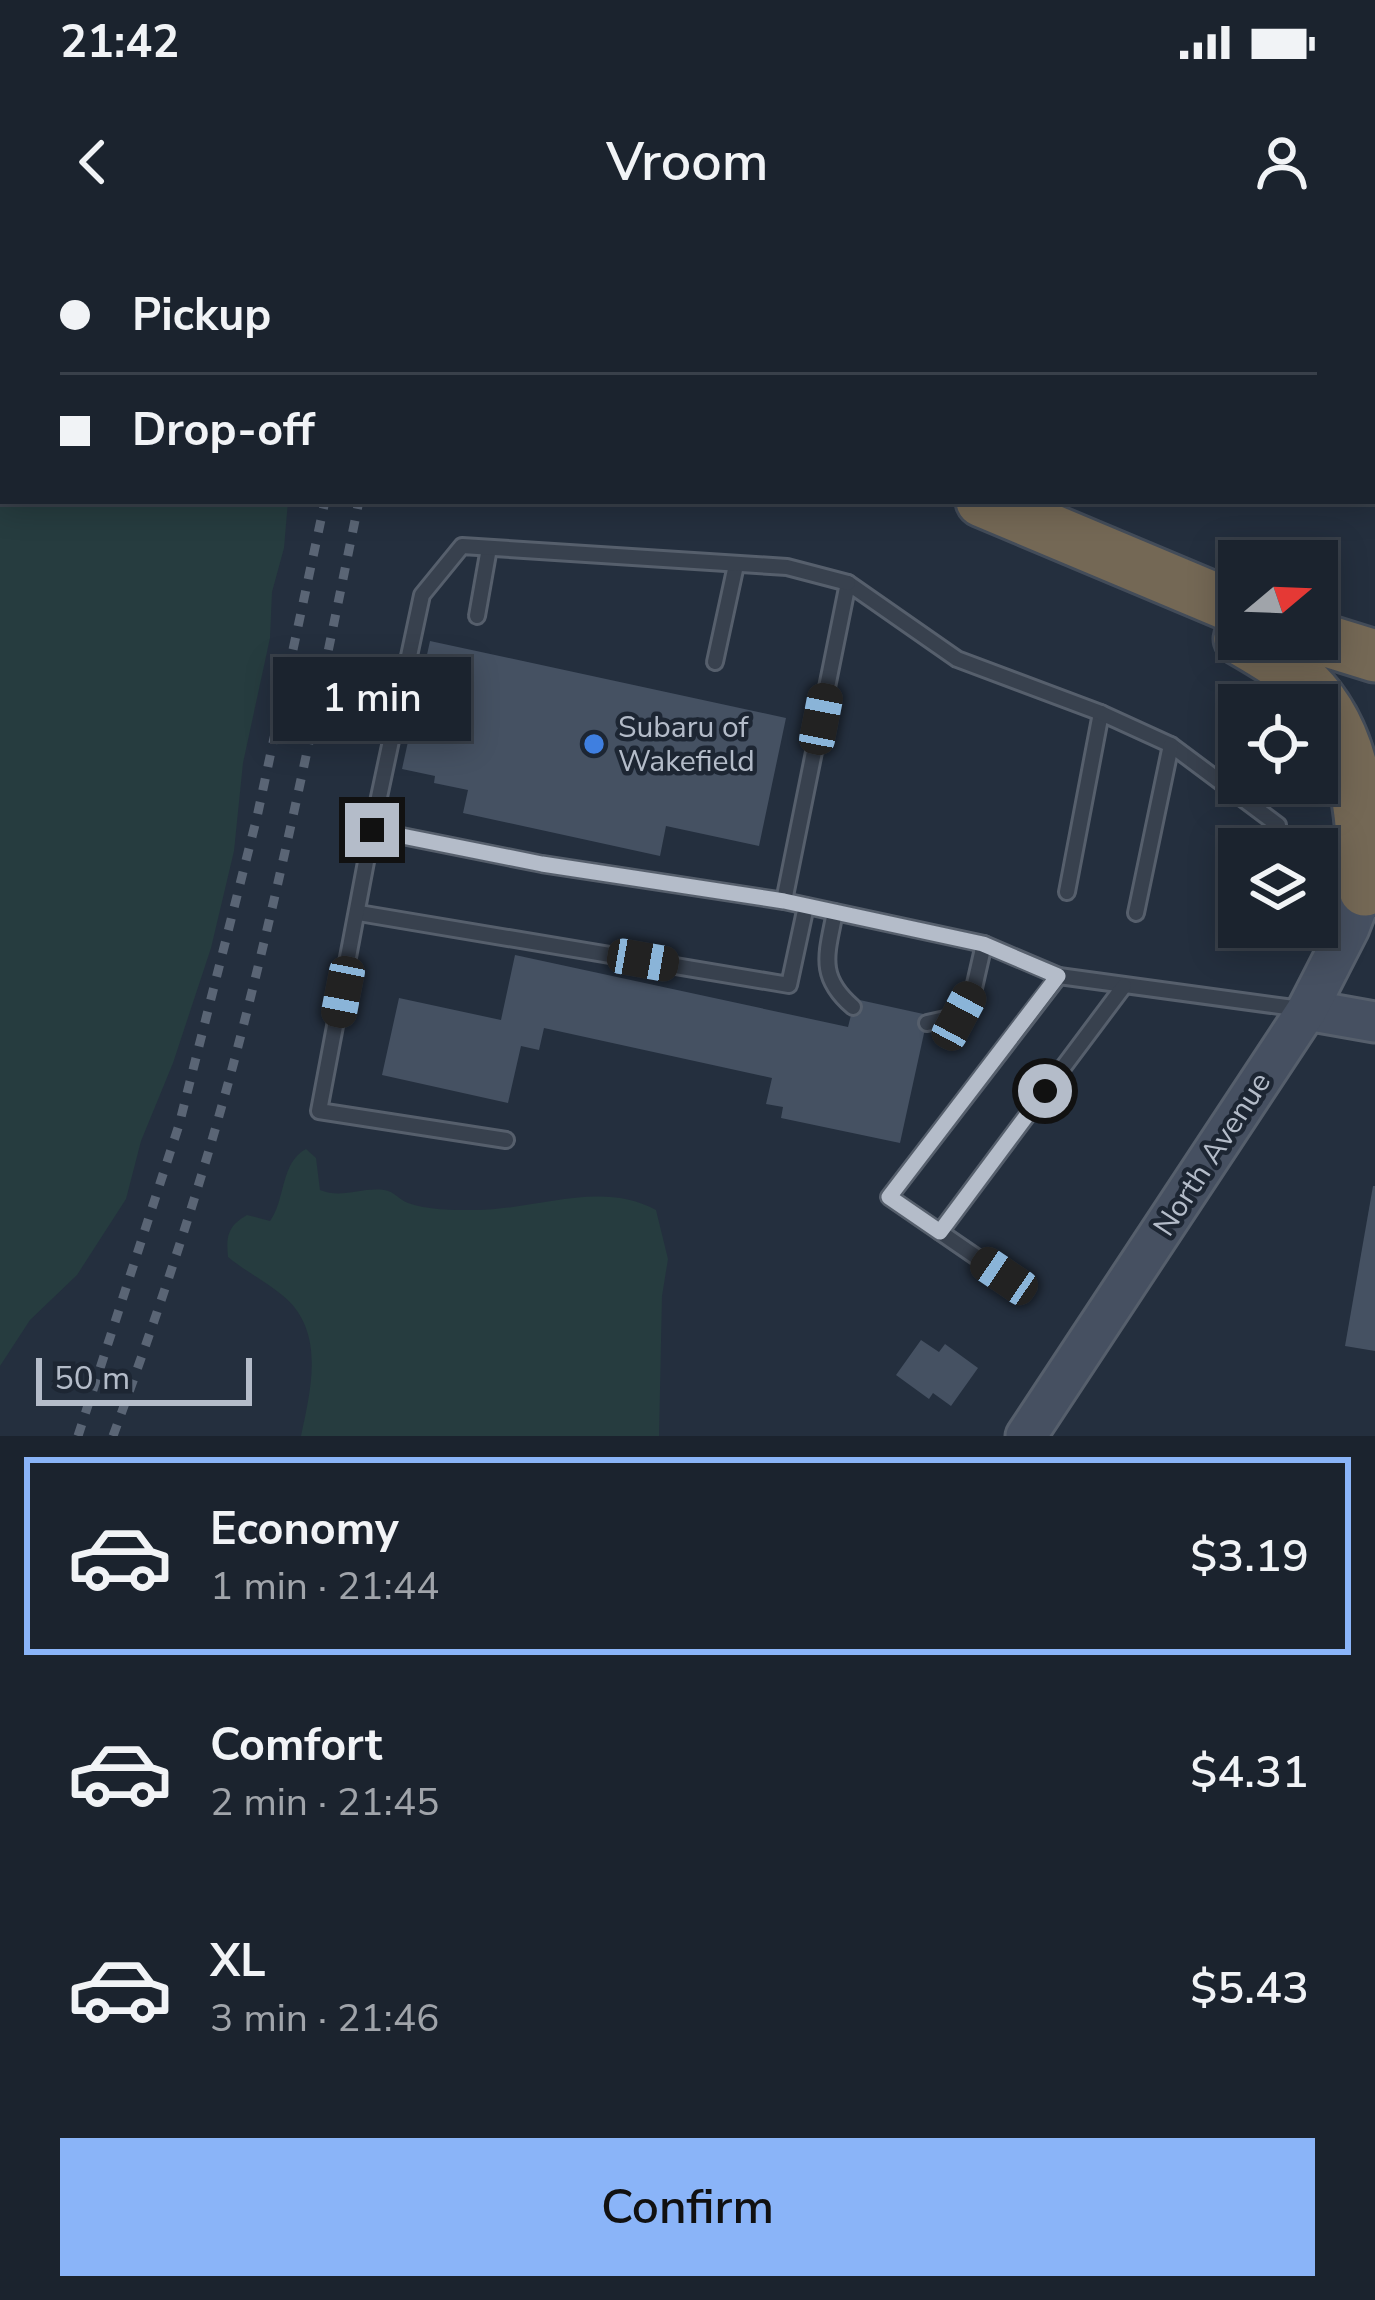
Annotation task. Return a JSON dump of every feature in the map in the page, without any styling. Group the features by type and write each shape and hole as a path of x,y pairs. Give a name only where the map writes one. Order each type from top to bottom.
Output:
{"highway":[{"path":"989,504 1218,601"},
{"path":"1082,546 1218,626"},
{"path":"1338,645 1375,656"},
{"path":"1272,660 1314,693 1337,731 1358,788 1372,876"}],"street":[{"name":"North Avenue","path":"1026,1436 1307,1010 1372,876"},
{"path":"1307,1010 1375,1022"}],"lane":[{"path":"506,1140 319,1111 422,595 462,546 787,568 848,584 957,659 1171,745 1278,828"},
{"path":"476,616 489,548"},
{"path":"715,662 736,565"},
{"path":"784,901 848,584"},
{"path":"1067,892 1101,713"},
{"path":"1136,913 1171,745"},
{"path":"372,830 542,864 784,901 983,944 1058,976 1307,1010"},
{"path":"359,913 789,985 806,906"},
{"path":"835,912 825,961 832,990 853,1006"},
{"path":"927,1023 959,1016 974,988 983,944"},
{"path":"1004,1276 889,1197 1058,976"},
{"path":"940,1232 1124,986"}],"green space":[{"path":"0,504 288,504 284,548 272,592 270,638 243,763 234,851 211,948 173,1063 141,1141 126,1199 77,1275 30,1320 0,1366"},
{"path":"306,1149 316,1158 320,1190 328,1192 384,1190 405,1202 449,1210 612,1197 656,1210 668,1259 662,1296 659,1436 301,1436 312,1361 305,1325 282,1295 228,1257 227,1243 232,1228 247,1215 270,1221 287,1172"}],"building":[{"name":"Subaru of Wakefield","path":"430,641 786,718 759,846 666,826 660,856 463,813 468,790 434,783 435,776 402,769"},
{"path":"515,955 848,1027 855,999 928,1015 900,1143 781,1118 783,1107 766,1104 772,1078 544,1028 539,1050 521,1046 508,1103 382,1075 399,998 501,1020"},
{"path":"1375,1186 1375,1351 1345,1346"},
{"path":"921,1340 939,1352 945,1344 978,1368 951,1406 933,1393 929,1399 896,1375"}],"railway":[{"path":"78,1436 179,1125 257,817 324,504"},
{"path":"113,1436 179,1247 236,1054 286,847 358,504"}],"place":[{"name":"Subaru of Wakefield","path":"594,744"}],"route":[{"path":"372,830 542,864 784,901 983,944 1058,976 889,1197 940,1232 1045,1091"}]}
